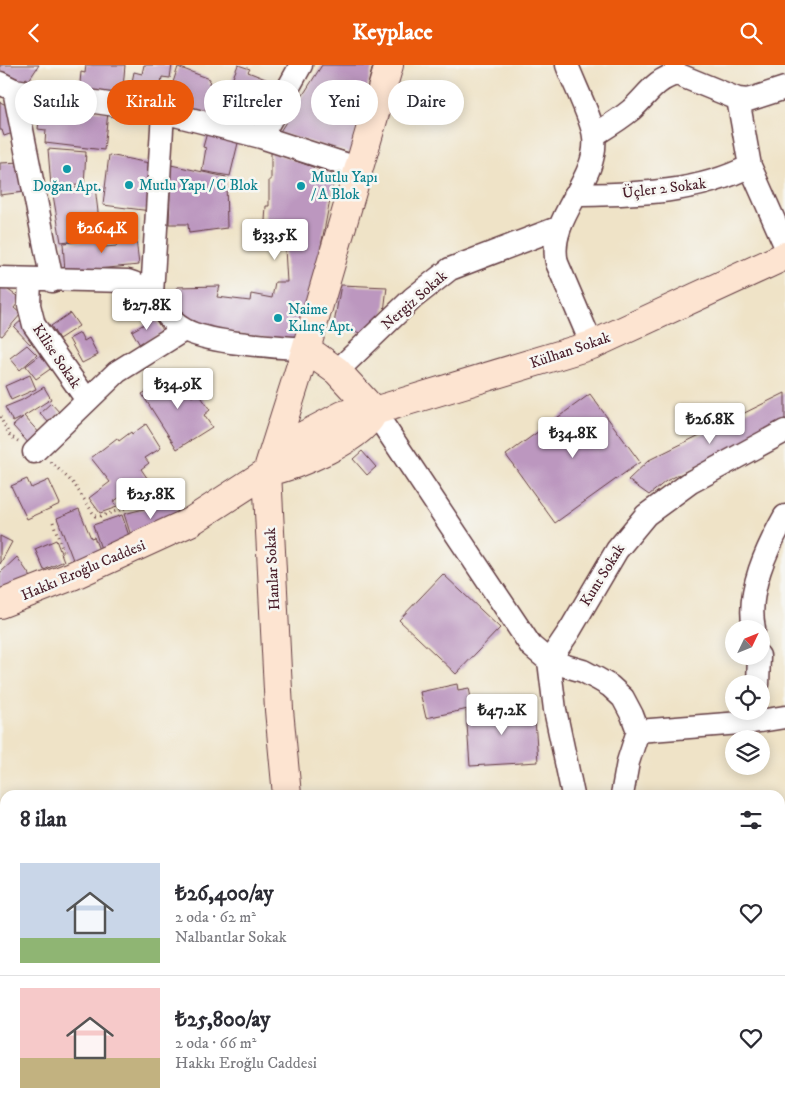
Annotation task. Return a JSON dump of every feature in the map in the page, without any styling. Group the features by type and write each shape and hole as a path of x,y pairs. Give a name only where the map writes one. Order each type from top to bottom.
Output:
{"street":[{"path":"261,137 301,65"},
{"name":"Hanlar Sokak","path":"287,790 280,710 267,472 360,169 389,65"},
{"path":"567,65 594,135 594,151 560,227 554,249 592,345"},
{"path":"594,135 632,109 656,83 676,69 738,99 748,99 785,88"},
{"path":"52,281 7,87 107,103"},
{"path":"738,99 750,166 785,245"},
{"path":"194,120 261,137 360,169"},
{"path":"152,294 162,125"},
{"name":"Üçler 2 Sokak","path":"575,195 640,193 697,186 728,177 750,166"},
{"name":"Nergiz Sokak","path":"337,371 413,298 450,269 560,227"},
{"name":"Külhan Sokak","path":"374,411 592,345 785,256"},
{"path":"0,278 52,281 128,281 140,285 152,294 174,323 184,330 208,338 306,349 337,371 374,411 531,646 549,661 582,671 610,686 623,698 638,731 628,762 623,790"},
{"name":"Kilise Sokak","path":"30,280 30,314 34,325 87,400"},
{"name":"Kilise Sokak","path":"34,452 87,400 132,361 184,330"},
{"path":"267,472 308,459 358,432 372,417 374,411"},
{"name":"Kunt Sokak","path":"549,661 570,630 617,550 646,515 691,482 785,431"},
{"name":"Hakkı Eroğlu Caddesi","path":"0,604 72,575 190,522 267,472"},
{"path":"753,620 752,604 760,573 769,545 785,516"},
{"path":"549,661 555,711 572,790"},
{"path":"770,717 785,717"},
{"path":"638,731 729,720"}],"path":[{"path":"0,417 10,436 49,460 62,471 95,516 101,516 173,495 178,498 190,522"},
{"path":"53,522 72,575"}],"building":[{"path":"0,65 39,65 29,80 26,78 25,80 15,80 0,71"},
{"path":"86,65 125,65 124,80 107,80 107,97 97,96 97,80 80,80 81,72 85,73"},
{"path":"144,65 172,65 170,78 162,77 162,80 132,80 134,72 142,74"},
{"path":"238,65 250,69 248,72 268,80 232,80"},
{"path":"322,65 373,65 369,80 313,80"},
{"path":"178,67 210,79 204,80 204,113 194,110 194,80 174,80"},
{"path":"311,82 311,125 357,125 350,153 279,133 284,125 301,125 301,98"},
{"path":"0,102 12,108 16,132 4,136 2,130 0,130"},
{"path":"97,111 107,112 104,150 45,143 46,130 38,129 38,125 97,125"},
{"path":"208,129 239,139 230,176 202,171 206,148 203,147"},
{"name":"Doğan Apt.","path":"48,149 86,152 84,185 51,186"},
{"path":"271,152 335,175 305,344 199,328 181,318 183,311 178,310 177,287 220,286 217,297 250,301 251,294 272,298 275,282 287,282 285,249 265,249 265,243 263,243 267,221 265,221 266,206 269,206"},
{"name":"Mutlu Yapı / C Blok","path":"109,155 154,164 151,211 103,205"},
{"path":"22,162 24,192 0,195 0,163"},
{"path":"171,165 226,177 227,228 189,233 188,224 169,224"},
{"path":"95,187 101,237 61,242 52,189"},
{"path":"135,230 139,265 65,272 63,243 104,239 105,247 117,246 116,232"},
{"path":"1,285 21,299 14,308 21,314 2,336 0,335"},
{"path":"341,285 387,287 383,320 363,333 333,329"},
{"path":"70,313 79,326 59,339 51,326"},
{"path":"155,318 163,332 140,345 132,331"},
{"path":"23,319 38,336 30,344 14,327"},
{"path":"80,333 84,341 89,338 98,355 82,363 69,339"},
{"path":"27,345 37,355 20,370 10,358"},
{"path":"46,351 56,365 36,379 26,366"},
{"path":"177,372 192,397 198,392 210,410 204,415 212,427 177,449 142,394"},
{"path":"30,375 36,389 11,400 5,386"},
{"path":"44,387 51,399 24,416 42,436 31,446 13,426 23,417 13,422 5,407 22,400"},
{"path":"785,393 785,423 666,481 649,495 628,480 649,460"},
{"path":"590,394 640,462 555,523 506,455"},
{"path":"51,403 60,413 49,423 40,413"},
{"path":"146,424 161,448 145,458 149,463 141,469 154,488 125,504 120,497 113,502 117,507 100,513 89,498 110,482 91,458 117,438 119,441"},
{"path":"362,451 376,467 367,475 353,459"},
{"path":"27,479 31,488 49,480 60,504 27,519 11,486"},
{"path":"167,503 174,505 182,518 133,542 124,514"},
{"path":"79,509 91,538 94,537 101,555 75,565 57,518"},
{"path":"122,515 131,542 102,552 93,525"},
{"path":"0,536 12,542 0,564"},
{"path":"56,540 64,561 44,570 35,549"},
{"path":"17,557 31,577 0,590 0,573"},
{"path":"443,574 500,628 456,674 399,620"},
{"path":"457,684 458,690 469,688 473,708 426,718 420,692"},
{"path":"534,706 538,762 470,766 466,711"}],"place":[{"name":"Doğan Apt.","path":"67,169"},
{"name":"Mutlu Yapı / C Blok","path":"129,185"},
{"name":"Mutlu Yapı / A Blok","path":"301,186"},
{"name":"Naime Kılınç Apt.","path":"278,318"}]}
